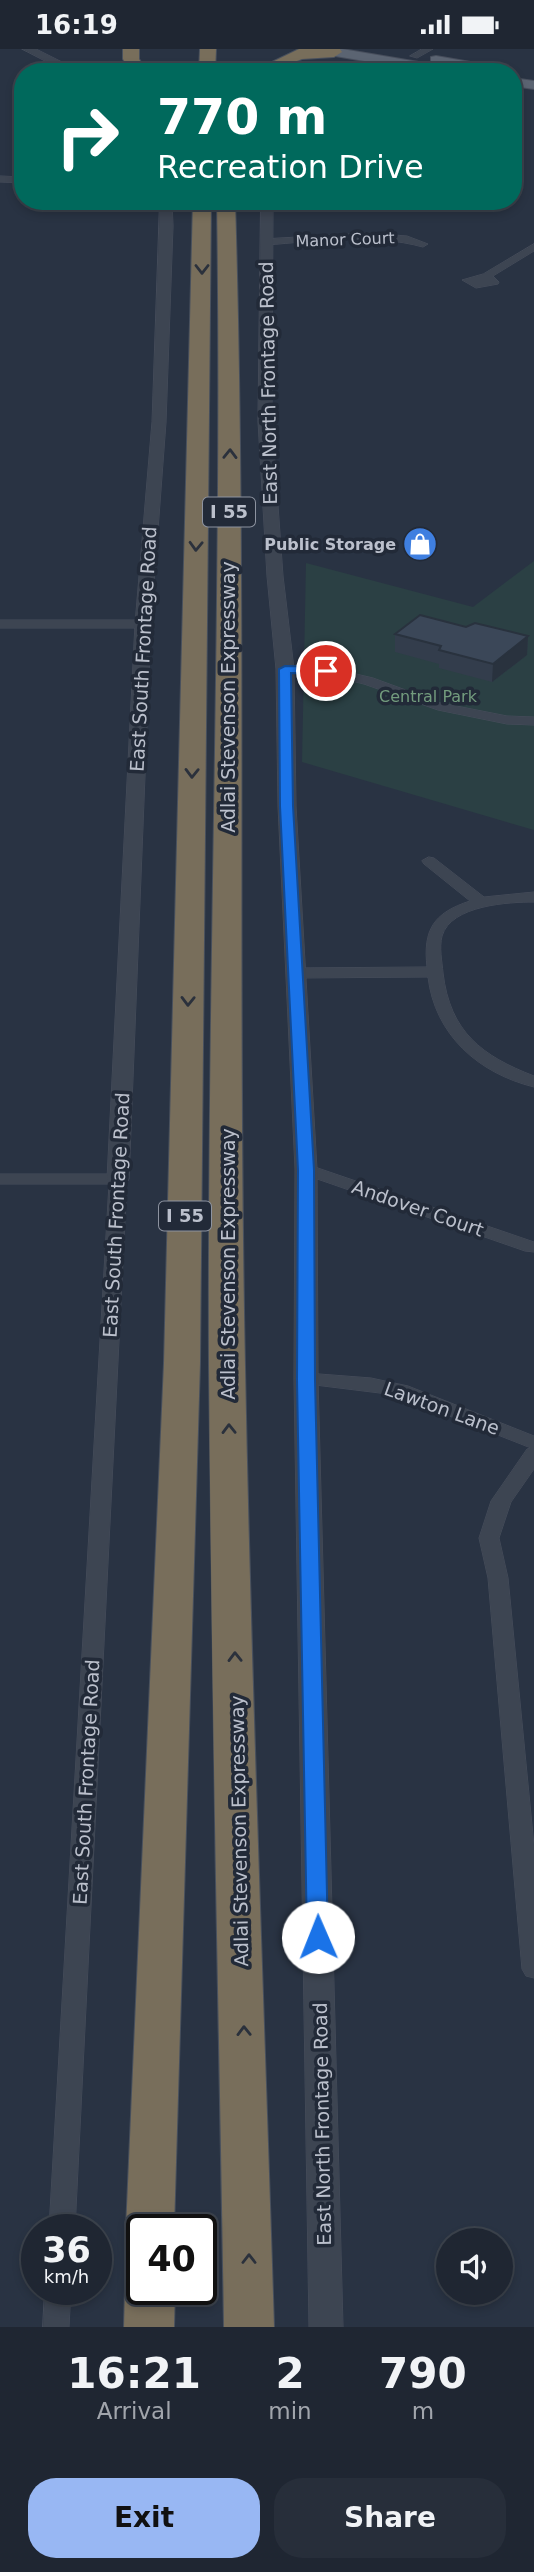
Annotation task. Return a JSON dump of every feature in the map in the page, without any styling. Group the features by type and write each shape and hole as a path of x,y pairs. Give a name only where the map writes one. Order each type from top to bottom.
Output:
{"highway":[{"path":"274,62 299,54 326,50"},
{"name":"Adlai Stevenson Expressway","path":"151,2214 182,1363 202,210"},
{"name":"Adlai Stevenson Expressway","path":"226,210 227,355 231,422 228,624 227,1365 249,2327"},
{"path":"227,355 242,298 243,210"},
{"path":"149,2305 149,2327"}],"main road":[{"path":"373,49 422,63"},
{"path":"326,50 438,63"}],"street":[{"path":"27,49 57,63"},
{"path":"400,63 429,49"},
{"name":"East South Frontage Road","path":"63,2214 118,1179 143,624 159,422 166,210"},
{"name":"East North Frontage Road","path":"267,210 265,421 275,576 285,669 286,806 306,1170 306,1380 326,2327"},
{"name":"Manor Court","path":"266,242 388,236 411,238 423,244"},
{"path":"486,276 534,247"},
{"path":"0,624 143,624"},
{"path":"285,669 326,671 368,681 438,706 507,720 534,721"},
{"path":"429,861 480,902"},
{"path":"534,897 514,896 480,902 446,921 436,932 435,972 443,1015 464,1042 502,1069 534,1082"},
{"path":"294,973 435,972"},
{"name":"Andover Court","path":"306,1170 531,1247"},
{"path":"0,1179 118,1179"},
{"name":"Lawton Lane","path":"306,1380 371,1384 401,1390 534,1443"},
{"path":"534,1454 501,1501 489,1538 498,1578 534,1969"},
{"path":"56,2327 57,2305"}],"green space":[{"name":"Central Park","path":"534,561 534,830 302,762 306,563 473,607"}],"building":[{"path":"420,615 466,627 475,623 528,636 493,664 439,650 441,646 395,634"}],"place":[{"name":"Public Storage","path":"420,544"}],"route":[{"path":"318,1937 306,1380 306,1170 286,806 285,669 326,671"}]}
